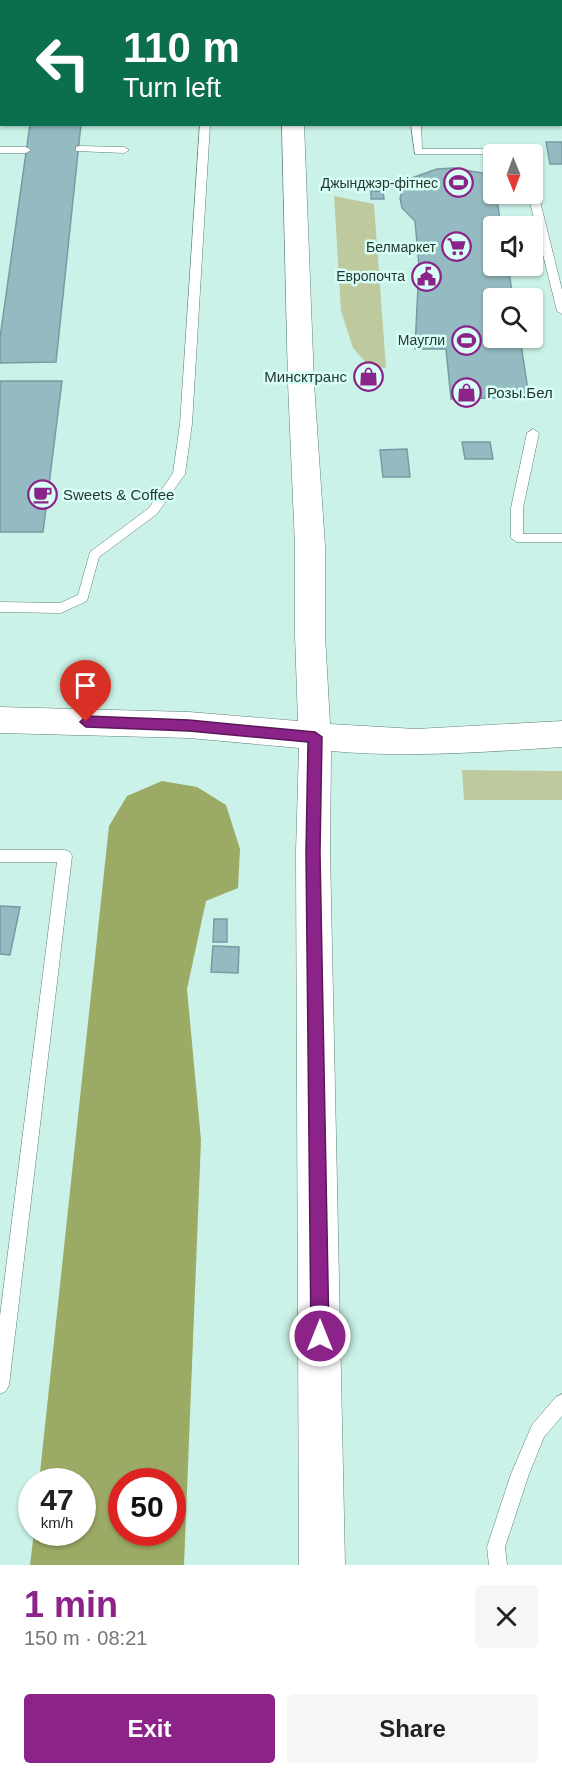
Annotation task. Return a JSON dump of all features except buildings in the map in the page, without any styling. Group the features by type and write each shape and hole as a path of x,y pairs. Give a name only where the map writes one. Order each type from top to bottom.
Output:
{"main road":[{"path":"293,126 301,383 310,546 310,634 315,737 313,852 322,1565"},
{"path":"0,720 189,725 315,737 416,742 562,734"}],"lane":[{"path":"0,607 61,608 83,598 94,555 153,511 179,474 186,424 205,126"},
{"path":"416,126 418,152 483,152"},
{"path":"79,149 124,150"},
{"path":"0,150 26,150"},
{"path":"536,204 562,310"},
{"path":"533,433 517,508 517,538 562,538"},
{"path":"0,856 65,856 0,1384"},
{"path":"498,1565 496,1547 520,1474 538,1431 562,1403"}],"green space":[{"path":"334,196 374,204 386,368 370,367 353,348 341,311"},
{"path":"462,770 562,771 562,800 464,800"},
{"path":"162,781 197,787 226,805 240,849 238,888 206,901 187,989 201,1140 186,1515 186,1468 108,1468 108,1546 185,1546 184,1565 30,1565 32,1546 96,1546 96,1468 40,1468 109,826 127,796"}],"place":[{"name":"Джынджэр-фітнес","path":"459,183"},
{"name":"Белмаркет","path":"457,247"},
{"name":"Европочта","path":"426,276"},
{"name":"Маугли","path":"466,340"},
{"name":"Минсктранс","path":"368,376"},
{"name":"Розы.Бел","path":"466,392"},
{"name":"Sweets & Coffee","path":"42,494"}],"route":[{"path":"86,722 189,725 315,737 313,852 320,1336"}]}
